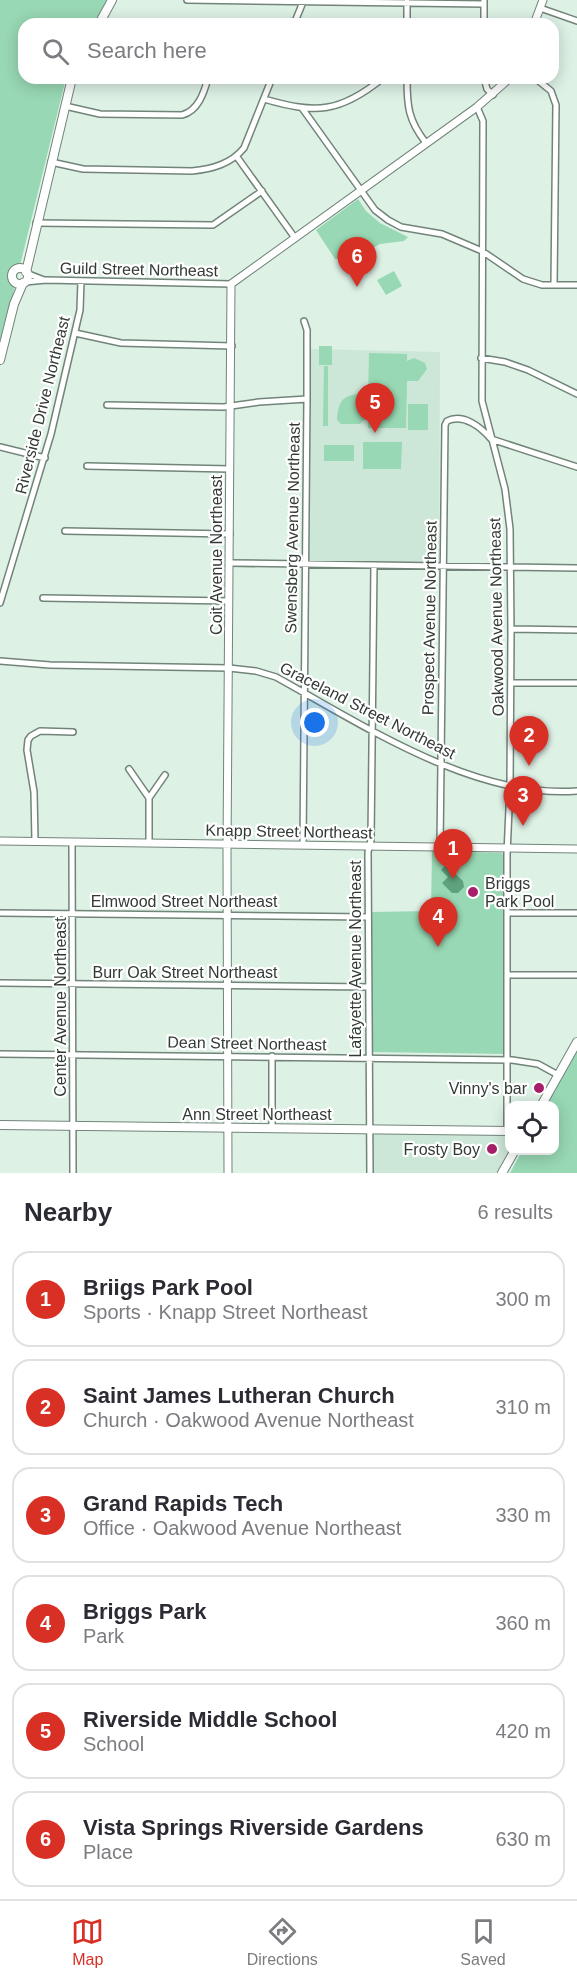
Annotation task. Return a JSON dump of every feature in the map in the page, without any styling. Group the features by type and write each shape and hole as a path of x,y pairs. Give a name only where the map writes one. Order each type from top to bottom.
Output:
{"main road":[{"path":"102,18 112,0"},
{"path":"0,360 14,304 27,278 26,272 36,223 70,84"},
{"path":"14,304 12,276 31,247"},
{"path":"17,269 26,272"},
{"path":"14,281 24,283"},
{"path":"544,1101 577,1042"},
{"name":"Ann Street Northeast","path":"2,1125 505,1130"},
{"path":"502,1173 512,1155"}],"street":[{"path":"187,0 484,2 484,18"},
{"path":"536,18 543,0"},
{"path":"296,18 303,2"},
{"path":"407,2 407,18"},
{"path":"540,8 577,21"},
{"path":"65,106 100,114 182,115 196,108 206,84"},
{"path":"51,162 83,169 192,171 207,169 237,157 244,148 270,84"},
{"path":"264,99 302,108 330,107 346,102 376,84"},
{"path":"407,84 406,105 416,130 426,143"},
{"path":"486,84 493,95"},
{"path":"231,284 477,107 504,84"},
{"path":"542,84 551,91 556,105 554,285"},
{"name":"Oakwood Avenue Northeast","path":"477,107 483,121 482,401 506,489 510,529 512,629 507,913 508,1101"},
{"path":"302,108 375,210 395,224 442,234 482,251 523,279 542,285 577,285"},
{"path":"237,157 295,238"},
{"path":"36,223 213,225 262,191"},
{"name":"Guild Street Northeast","path":"26,272 46,280"},
{"name":"Guild Street Northeast","path":"24,283 46,280 231,284"},
{"name":"Riverside Drive Northeast","path":"0,603 45,458 80,310 81,281"},
{"name":"Coit Avenue Northeast","path":"228,1173 227,844 231,284"},
{"name":"Swensberg Avenue Northeast","path":"303,845 307,399 307,330 304,321"},
{"path":"75,333 121,343 232,346"},
{"path":"481,358 528,369 577,394"},
{"path":"107,405 231,407 259,402 307,399"},
{"name":"Prospect Avenue Northeast","path":"440,847 445,425 447,421 458,418 482,429 491,438"},
{"path":"491,438 577,467"},
{"path":"0,447 45,458"},
{"path":"87,466 230,469"},
{"path":"64,531 230,534"},
{"path":"230,563 577,568"},
{"name":"Lafayette Avenue Northeast","path":"370,1173 368,917 374,565"},
{"path":"43,598 229,601"},
{"path":"512,629 577,630"},
{"name":"Graceland Street Northeast","path":"0,661 50,665 243,669 269,675 441,764 462,772 510,786 541,791 577,790"},
{"path":"511,683 577,683"},
{"path":"35,841 34,792 27,750 28,740 40,730 73,732"},
{"path":"129,769 149,798 149,843"},
{"path":"149,798 165,775"},
{"name":"Knapp Street Northeast","path":"0,841 577,849"},
{"name":"Center Avenue Northeast","path":"72,842 73,1173"},
{"name":"Elmwood Street Northeast","path":"0,913 368,917"},
{"path":"507,913 577,913"},
{"path":"507,975 577,975"},
{"name":"Burr Oak Street Northeast","path":"1,984 369,987"},
{"name":"Dean Street Northeast","path":"2,1054 507,1060 538,1064 558,1075"},
{"path":"272,1056 272,1127"}],"shaded area":[{"path":"0,0 107,0 96,18 18,18 18,84 65,84 0,347"},
{"path":"358,199 366,211 380,223 408,237 404,241 380,244 352,259 351,256 345,256 344,259 335,259 316,230"},
{"path":"394,271 402,286 386,295 377,280"},
{"path":"319,346 332,346 332,365 319,365"},
{"path":"311,349 440,352 439,562 309,561"},
{"path":"369,353 407,354 407,361 414,358 425,363 427,369 418,381 407,381 406,428 368,428 368,416 360,424 341,424 337,420 338,409 344,398 359,394 368,402"},
{"path":"324,366 328,366 328,426 323,426"},
{"path":"408,404 428,404 428,430 408,430"},
{"path":"363,442 402,442 401,469 363,469"},
{"path":"324,445 354,445 354,461 324,461"},
{"path":"432,851 501,853 504,855 504,1054 372,1052 371,912 431,911"},
{"path":"446,865 463,881 464,887 458,893 452,893 442,883 448,877 441,870"},
{"path":"577,1046 577,1173 510,1173 520,1155 559,1155 559,1101 548,1101"},
{"path":"373,1133 505,1134 505,1155 508,1155 497,1173 373,1173"}],"place":[{"name":"Vista Springs Riverside Gardens","path":"357,287"},
{"name":"Riverside Middle School","path":"375,433"},
{"name":"Saint James Lutheran Church","path":"529,766"},
{"name":"Grand Rapids Tech","path":"523,826"},
{"name":"Briigs Park Pool","path":"453,879"},
{"name":"Briggs Park Pool","path":"473,892"},
{"name":"Briggs Park","path":"438,947"},
{"name":"Vinny's bar","path":"539,1088"},
{"name":"Frosty Boy","path":"492,1149"}]}
